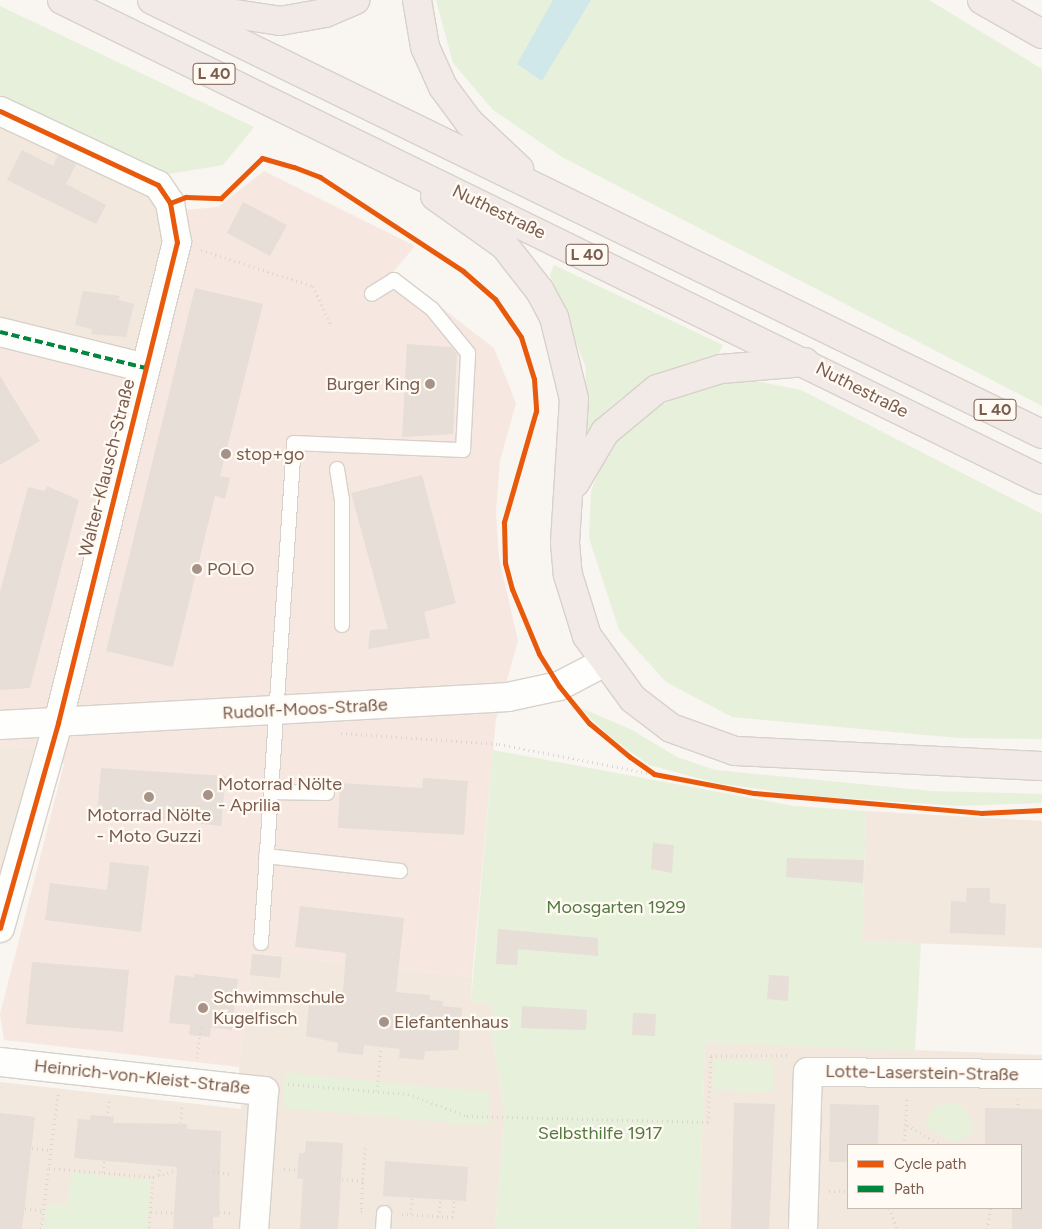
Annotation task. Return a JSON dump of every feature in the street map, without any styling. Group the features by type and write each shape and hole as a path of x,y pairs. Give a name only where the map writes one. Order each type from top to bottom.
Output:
{"highway":[{"name":"Nuthestraße","path":"62,0 807,362 1042,480"},
{"path":"153,0 280,21 325,13 355,0"},
{"name":"L 40","path":"153,0 1042,434"},
{"path":"417,0 425,46 443,87 469,122 538,187"},
{"path":"982,0 1042,34"},
{"path":"366,147 504,244 540,291 570,371 574,428 567,511 568,575 587,636 603,663 651,715 692,738 728,750 1042,766"},
{"path":"567,511 581,469 605,432 657,389 721,369 807,362"}],"street":[{"name":"Walter-Klausch-Straße","path":"0,111 158,185 170,203 177,242 58,723 0,928"},
{"path":"0,332 146,368"},
{"name":"Rudolf-Moos-Straße","path":"0,725 508,697 559,686 603,663"},
{"name":"Heinrich-von-Kleist-Straße","path":"0,1062 264,1090 254,1229"},
{"name":"Lotte-Laserstein-Straße","path":"803,1229 808,1072 1042,1074"}],"lane":[{"path":"261,943 266,856 279,710 294,443 463,450 468,353 432,309 394,280 372,294"},
{"path":"337,468 342,499 342,625"},
{"path":"271,792 327,793"},
{"path":"266,856 400,871"},
{"path":"383,1229 384,1213"}],"path":[{"path":"177,242 313,286 330,323"},
{"path":"334,733 499,744 654,774"},
{"path":"196,1062 201,1026"},
{"path":"377,1091 381,1047"},
{"path":"284,1083 408,1094 467,1116 708,1122 711,1056 794,1056 808,1072"},
{"path":"41,1229 61,1068"},
{"path":"904,1144 907,1125 906,1072"},
{"path":"107,1117 108,1101"},
{"path":"181,1123 182,1108"},
{"path":"907,1125 939,1144"},
{"path":"32,1148 51,1150"},
{"path":"102,1172 104,1161"},
{"path":"159,1175 160,1166"},
{"path":"49,1168 153,1177 177,1170"},
{"path":"149,1229 153,1177"},
{"path":"342,1179 363,1181"},
{"path":"411,1214 412,1196"},
{"path":"439,1216 440,1198"},
{"path":"25,1208 42,1210"},
{"path":"889,1209 897,1229"},
{"path":"987,1229 991,1209"},
{"path":"150,1212 174,1213"}],"shaded area":[{"path":"0,125 160,199 175,228 146,368 0,339"},
{"path":"264,171 415,246 394,271 494,348 516,403 500,461 496,511 499,558 518,641 496,719 472,977 252,953 239,1067 4,1040 0,1014 64,764 35,747 0,746 0,339 146,368 183,210 218,207"},
{"path":"0,746 35,747 0,884"},
{"path":"866,811 1042,821 1042,948 862,941"},
{"path":"252,953 472,977 471,1001 493,1005 492,1034 505,1115 495,1229 0,1229 0,1082 241,1109 239,1067"},
{"path":"705,1042 1042,1055 1042,1229 699,1229"}],"green space":[{"path":"436,0 929,0 1042,69 1042,406 562,157 493,110 453,63"},
{"path":"0,6 254,127 223,165 169,174 0,97"},
{"path":"554,265 723,345 716,359 641,384 621,398 605,412 582,459 586,368 550,275"},
{"path":"755,381 801,390 1042,514 1042,739 958,738 732,717 666,682 619,630 589,538 591,491 603,460 624,431 648,410 719,382"},
{"path":"579,707 632,730 677,757 715,770 932,791 1042,794 1042,803 959,806 800,795 716,783 649,765 610,737"},
{"name":"Moosgarten 1929","path":"493,750 794,806 866,811 862,941 921,943 915,1051 705,1042 699,1229 495,1229 505,1115 492,1034 493,1005 471,1001"},
{"path":"714,1059 774,1061 773,1092 713,1090"},
{"path":"285,1073 490,1092 489,1126 283,1108"},
{"path":"959,1103 972,1119 973,1133 954,1142 929,1129 925,1122 935,1106"},
{"path":"71,1172 151,1180 147,1229 44,1229 47,1204 68,1205"}],"water":[{"path":"553,0 591,0 542,81 517,64"}],"building":[{"path":"22,150 53,166 58,155 76,164 66,184 106,205 96,224 7,180"},
{"path":"243,202 287,225 270,256 227,233"},
{"path":"195,288 263,304 220,476 230,478 225,499 215,496 173,667 106,651"},
{"path":"83,291 120,296 118,300 134,304 126,337 91,334 92,329 75,325"},
{"name":"Burger King","path":"407,344 451,347 457,354 453,434 402,437"},
{"path":"0,376 40,441 0,465"},
{"path":"422,475 456,603 424,612 430,638 368,649 370,630 388,629 351,493"},
{"path":"47,486 79,500 30,688 0,690 0,592 28,487 45,491"},
{"path":"101,768 226,776 221,826 97,813"},
{"path":"423,778 468,781 464,835 338,828 340,783 422,788"},
{"path":"653,843 674,845 672,873 651,869"},
{"path":"787,858 864,860 863,883 786,877"},
{"path":"110,862 149,866 141,932 45,920 50,883 107,890"},
{"path":"967,888 990,888 990,903 1006,904 1005,935 950,933 951,901 966,902"},
{"path":"300,906 404,918 396,992 430,995 430,1000 443,1001 442,1006 462,1008 458,1050 425,1051 424,1060 399,1058 400,1049 364,1045 363,1055 337,1052 338,1043 306,1036 310,994 343,992 346,953 295,947"},
{"path":"498,929 598,938 598,956 518,949 517,965 496,964"},
{"path":"252,954 282,957 280,978 250,975"},
{"path":"32,962 129,970 123,1032 26,1024"},
{"name":"Schwimmschule Kugelfisch","path":"194,974 238,979 232,1030 211,1027 210,1037 189,1035 190,1025 169,1023 175,975 194,977"},
{"path":"769,975 789,976 788,1001 767,999"},
{"path":"522,1006 587,1010 586,1030 521,1028"},
{"path":"633,1013 656,1014 655,1036 632,1035"},
{"path":"734,1103 775,1104 769,1229 731,1229"},
{"path":"830,1104 879,1105 878,1144 847,1144 847,1162 829,1162"},
{"path":"985,1108 1042,1109 1042,1229 1012,1229 1012,1209 1022,1209 1022,1144 985,1144"},
{"path":"0,1113 35,1117 22,1229 0,1229"},
{"path":"91,1115 114,1117 113,1123 187,1124 187,1129 221,1131 219,1217 213,1217 213,1229 173,1229 177,1167 74,1158 78,1119 90,1120"},
{"path":"306,1141 343,1143 338,1229 300,1229 303,1179 297,1178 299,1153 305,1153"},
{"path":"385,1161 468,1167 466,1201 383,1196"}],"marked path":[{"path":"0,332 146,368 147,363"}],"cycle path":[{"path":"0,111 158,185 170,203 177,242 58,723 0,928"},
{"path":"170,203 186,197 221,198 262,158 294,167 320,177 463,271 495,299 521,337 534,379 536,411 504,522 505,563 512,589 539,654 559,686 589,723 654,774 754,793 981,813 1042,810"}],"place":[{"name":"Burger King","path":"430,384"},
{"name":"stop+go","path":"226,454"},
{"name":"POLO","path":"197,569"},
{"name":"Motorrad Nölte - Aprilia","path":"208,795"},
{"name":"Motorrad Nölte - Moto Guzzi","path":"149,797"},
{"name":"Schwimmschule Kugelfisch","path":"203,1008"},
{"name":"Elefantenhaus","path":"384,1022"}],"park label":[{"name":"Selbsthilfe 1917","path":"600,1133"}]}
